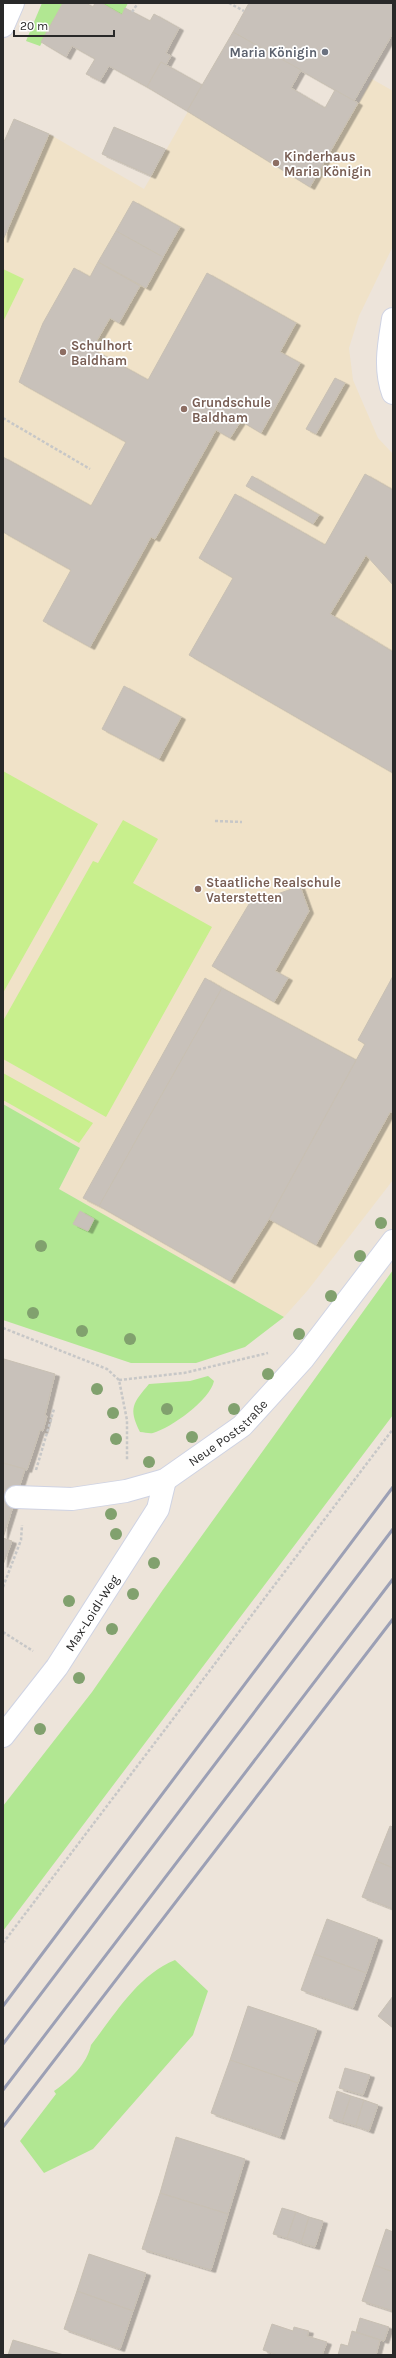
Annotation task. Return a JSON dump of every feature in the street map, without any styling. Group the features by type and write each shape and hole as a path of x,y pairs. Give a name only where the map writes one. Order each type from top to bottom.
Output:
{"street":[{"path":"3,26 13,3"},
{"path":"393,319 387,355 388,380 393,393"},
{"name":"Neue Poststraße","path":"16,1497 72,1499 126,1491 165,1480 242,1426 303,1359 386,1258 393,1241"},
{"name":"Max-Loidl-Weg","path":"3,1736 57,1667 158,1509 165,1480"}],"path":[{"path":"132,12 138,3"},
{"path":"231,3 244,11"},
{"path":"3,418 90,469"},
{"path":"215,821 242,822"},
{"path":"3,1328 107,1369 119,1380 127,1420 129,1442 126,1491"},
{"path":"119,1380 184,1373 269,1353"},
{"path":"34,1478 54,1409"},
{"path":"3,1943 393,1429"},
{"path":"3,1587 21,1540 23,1520"},
{"path":"3,1632 57,1667"}],"shaded area":[{"name":"Staatliche Realschule Vaterstetten","path":"233,32 291,89 325,108 335,90 359,103 372,79 393,91 393,246 359,316 349,348 353,380 378,438 393,454 393,1180 308,1290 284,1317 59,1189 80,1148 3,1104 3,240 49,134 144,189"}],"green space":[{"path":"42,3 63,3 40,46 26,41"},
{"path":"101,3 128,3 122,15"},
{"path":"3,269 24,279 3,322"},
{"path":"3,771 98,824 3,993"},
{"path":"123,820 158,839 133,883 212,927 106,1117 3,1059 3,1021 93,861 98,863"},
{"path":"3,1073 93,1123 79,1143 3,1100"},
{"path":"3,1104 80,1148 59,1189 284,1317 245,1347 196,1363 131,1363 3,1320"},
{"path":"393,1270 393,1415 3,1931 3,1806 92,1692 162,1591"},
{"path":"208,1376 214,1381 211,1388 198,1404 189,1412 161,1430 151,1433 140,1432 136,1424 133,1411 136,1401 149,1384 190,1381"},
{"path":"175,1960 208,1991 193,2035 93,2149 44,2173 20,2141 56,2094 54,2091 72,2077 82,2065 91,2045 128,1996 149,1976"}],"building":[{"path":"63,3 86,3 93,7 95,3 101,3 122,15 125,8 150,21 154,14 179,28 166,53 171,56 166,65 161,62 147,87 109,66 100,81 86,74 95,59 72,46 66,57 41,42"},
{"name":"Maria Königin","path":"249,3 393,3 393,33 354,101 233,32"},
{"path":"233,32 301,70 291,88 325,108 335,90 358,103 310,187 187,111"},
{"path":"161,62 202,85 187,111 147,87"},
{"path":"14,119 49,134 3,240 3,144"},
{"path":"114,127 165,149 151,176 102,154"},
{"path":"133,201 180,227 163,257 116,231"},
{"path":"116,231 163,257 146,288 98,262"},
{"path":"98,262 140,286 119,323 110,318 92,349 148,380 207,273 296,323 280,352 300,363 261,433 241,421 230,438 216,430 155,539 151,537 90,647 43,621 71,570 3,532 3,457 91,506 126,442 19,382 43,323 74,268 90,277"},
{"path":"335,378 345,383 316,434 306,429"},
{"path":"365,474 393,490 393,585 366,555 330,614 393,652 393,773 189,655 233,578 199,558 235,494 325,545"},
{"path":"252,476 319,515 313,524 246,486"},
{"path":"124,686 181,717 159,759 102,729"},
{"path":"300,886 309,911 275,971 288,978 274,1002 212,966 249,904"},
{"path":"393,976 393,1113 390,1112 316,1245 269,1219 365,1044 358,1040"},
{"path":"205,978 222,988 99,1206 83,1198"},
{"path":"222,988 356,1060 269,1219 230,1281 99,1206"},
{"path":"80,1211 94,1219 88,1231 73,1224"},
{"path":"4,1359 55,1374 45,1415 47,1416 43,1431 40,1430 27,1470 3,1463"},
{"path":"3,1463 25,1469 3,1538"},
{"path":"3,1538 12,1541 3,1565"},
{"path":"390,1826 393,1827 393,1868 376,1861"},
{"path":"376,1861 393,1868 393,1909 362,1897"},
{"path":"327,1919 378,1938 366,1973 314,1954"},
{"path":"314,1954 366,1973 353,2008 301,1990"},
{"path":"393,1996 393,2028 378,2016"},
{"path":"248,2006 317,2029 298,2083 230,2060"},
{"path":"230,2060 298,2083 280,2137 211,2113"},
{"path":"345,2068 370,2075 363,2095 339,2088"},
{"path":"337,2091 351,2096 342,2122 329,2118"},
{"path":"351,2096 364,2100 356,2126 342,2122"},
{"path":"364,2100 378,2105 369,2131 356,2126"},
{"path":"176,2137 245,2159 228,2214 160,2193"},
{"path":"160,2193 228,2214 211,2270 142,2249"},
{"path":"282,2208 296,2212 287,2238 273,2234"},
{"path":"296,2212 309,2217 301,2243 287,2238"},
{"path":"309,2217 323,2221 315,2247 301,2243"},
{"path":"386,2229 393,2232 393,2272 374,2265"},
{"path":"89,2254 146,2273 133,2311 77,2291"},
{"path":"374,2265 393,2272 393,2311 362,2301"},
{"path":"77,2291 133,2311 120,2349 64,2329"},
{"path":"360,2318 389,2327 384,2341 356,2332"},
{"path":"272,2324 293,2331 294,2327 309,2331 307,2336 327,2342 322,2355 278,2355 263,2350"},
{"path":"352,2331 380,2340 376,2355 338,2355 341,2344 348,2346"},
{"path":"13,2340 64,2355 8,2355"}],"railway":[{"path":"3,2006 393,1487"},
{"path":"3,2044 393,1529"},
{"path":"3,2090 393,1579"},
{"path":"3,2127 393,1619"}],"place":[{"name":"Maria Königin","path":"325,52"},
{"name":"Kinderhaus Maria Königin","path":"276,163"},
{"name":"Schulhort Baldham","path":"63,352"},
{"name":"Grundschule Baldham","path":"184,409"},
{"name":"Staatliche Realschule Vaterstetten","path":"198,889"}]}
